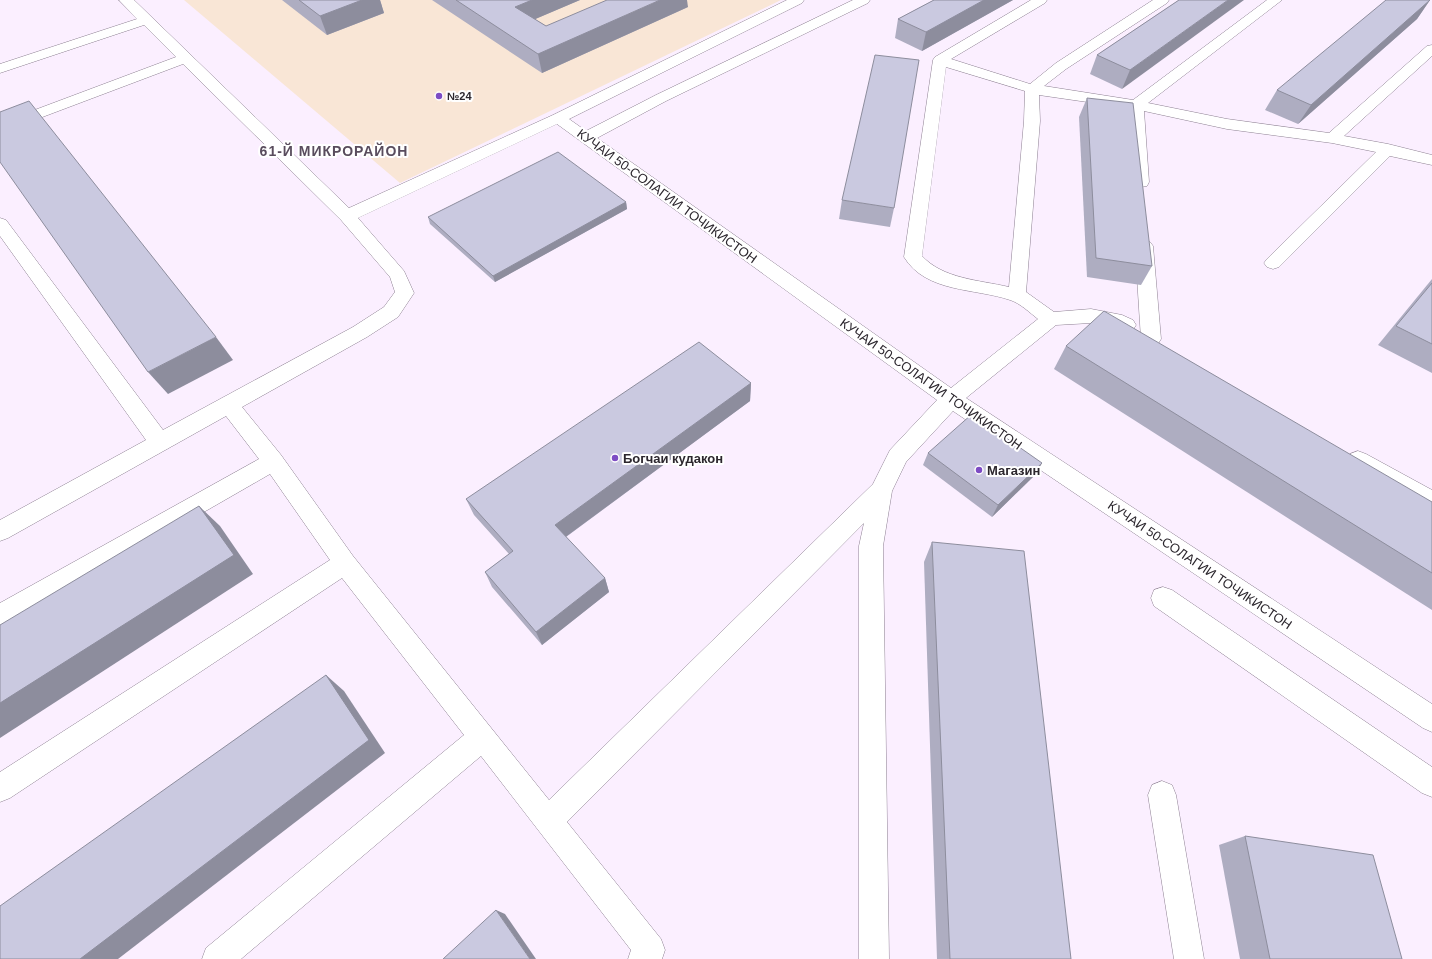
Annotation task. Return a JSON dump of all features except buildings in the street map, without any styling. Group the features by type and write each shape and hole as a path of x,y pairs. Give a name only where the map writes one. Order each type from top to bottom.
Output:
{"street":[{"path":"0,531 360,332 391,312 405,293 398,275 346,216 126,0"},
{"path":"346,216 558,118 775,22 797,0"},
{"path":"586,138 662,98 863,0"},
{"path":"940,60 1040,0"},
{"path":"1032,89 1061,66 1162,0"},
{"path":"1136,105 1275,0"},
{"path":"0,69 147,20"},
{"path":"775,22 797,32"},
{"path":"1332,138 1432,49"},
{"path":"0,128 185,58"},
{"path":"940,60 1032,89 1136,105 1227,124 1332,138 1388,149 1432,160"},
{"path":"940,60 913,257 924,269 935,275 954,281 1017,295 1051,319"},
{"path":"1017,295 1032,121 1032,89"},
{"path":"1136,105 1142,201"},
{"name":"КУЧАИ 50-СОЛАГИИ ТОЧИКИСТОН","path":"558,118 951,399 1432,719"},
{"path":"1273,263 1388,149"},
{"path":"0,224 160,442"},
{"path":"874,959 871,546 882,491 898,456 951,399 1051,319 1091,316 1114,320 1157,343 1144,233"},
{"path":"228,404 272,461 345,563 654,956"},
{"path":"1342,451 1432,501"},
{"path":"0,616 272,461"},
{"path":"548,821 882,491"},
{"path":"0,788 345,563"},
{"path":"1163,598 1432,784"},
{"path":"217,959 482,738"},
{"path":"1162,795 1190,959"}],"shaded area":[{"name":"№24","path":"184,0 781,0 400,183"}],"place":[{"name":"№24","path":"439,96"},
{"name":"Богчаи кудакон","path":"615,458"},
{"name":"Магазин","path":"979,470"}],"district":[{"name":"61-Й МИКРОРАЙОН","path":"334,151"}]}
